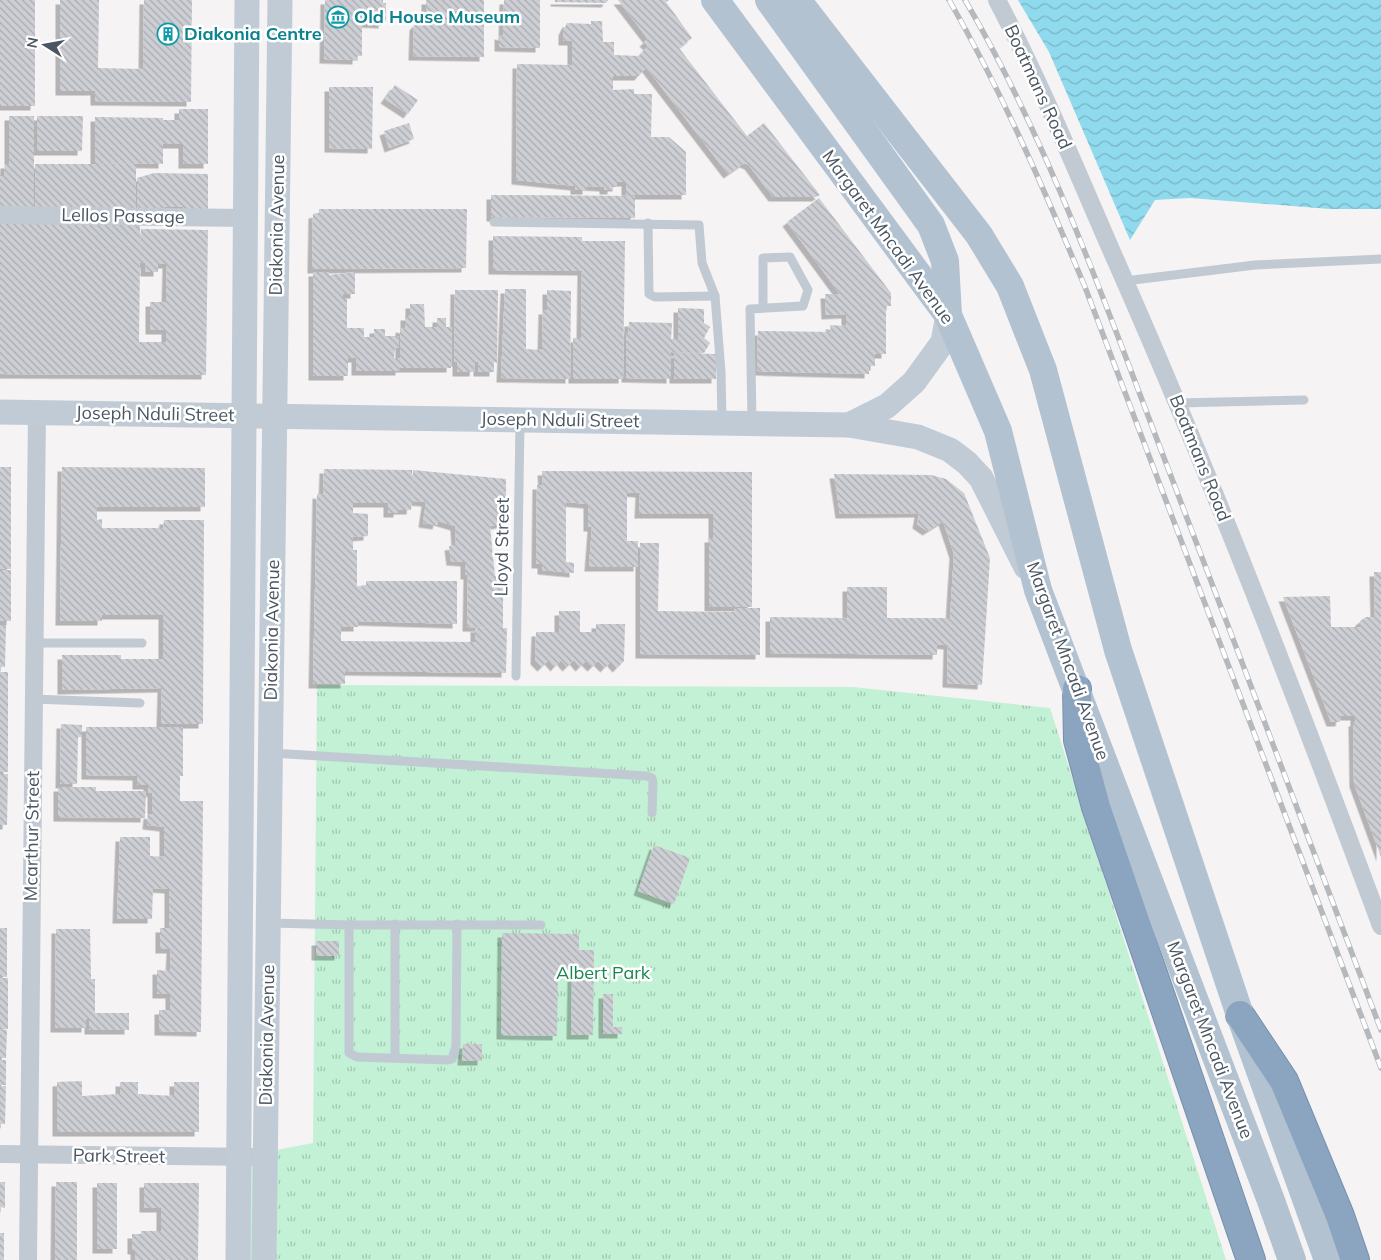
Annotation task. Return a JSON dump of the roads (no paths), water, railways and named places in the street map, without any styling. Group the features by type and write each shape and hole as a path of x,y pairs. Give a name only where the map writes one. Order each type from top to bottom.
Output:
{"highway":[{"path":"1076,689 1078,740 1096,807 1251,1260"},
{"path":"1240,1015 1284,1081 1340,1216 1354,1260"}],"main road":[{"name":"Margaret Mncadi Avenue","path":"715,0 948,315 998,431 1038,590 1292,1260"},
{"path":"769,0 931,225 945,261 948,315"},
{"name":"Margaret Mncadi Avenue","path":"797,0 979,235 1010,286 1043,370 1118,650 1240,1015 1328,1260"}],"street":[{"name":"Diakonia Avenue","path":"238,1260 247,0"},
{"name":"Diakonia Avenue","path":"264,1260 280,0"},
{"name":"Boatmans Road","path":"997,0 1026,58 1179,403 1316,752 1381,926"},
{"path":"246,179 278,179"},
{"name":"Lellos Passage","path":"0,215 245,218"},
{"path":"849,425 887,406 914,382 943,342 948,315"},
{"name":"Joseph Nduli Street","path":"0,412 849,425 918,437 950,450 967,463 981,478 1038,590"},
{"name":"Mcarthur Street","path":"28,1260 37,412"},
{"path":"242,637 272,638"},
{"path":"242,780 270,781"},
{"name":"Park Street","path":"0,1154 265,1157"}],"lane":[{"path":"494,222 699,225 702,263 715,296 721,372 722,422"},
{"path":"648,223 649,294 656,297 715,296"},
{"path":"752,423 750,310 798,308 806,302 808,290 790,257 763,258 763,308"},
{"path":"1125,281 1255,265 1381,259"},
{"path":"1179,403 1304,400"},
{"name":"Lloyd Street","path":"516,676 520,419"},
{"path":"34,642 142,643"},
{"path":"34,699 140,703"},
{"path":"271,753 647,776 652,778 653,782 652,813"},
{"path":"268,923 541,925"},
{"path":"350,924 349,1053 357,1057 448,1060 452,1060 455,1054 457,924"},
{"path":"395,924 395,1058"}],"water":[{"path":"1018,0 1381,0 1381,209 1330,209 1190,198 1155,200 1130,240 1049,52"}],"railway":[{"path":"949,0 1005,105 1085,287 1381,1068"},
{"path":"965,0 1022,108 1072,221 1118,335 1381,1030"}],"place":[{"name":"Old House Museum","path":"338,17"},
{"name":"Diakonia Centre","path":"168,34"}],"park label":[{"name":"Albert Park","path":"603,973"}]}
